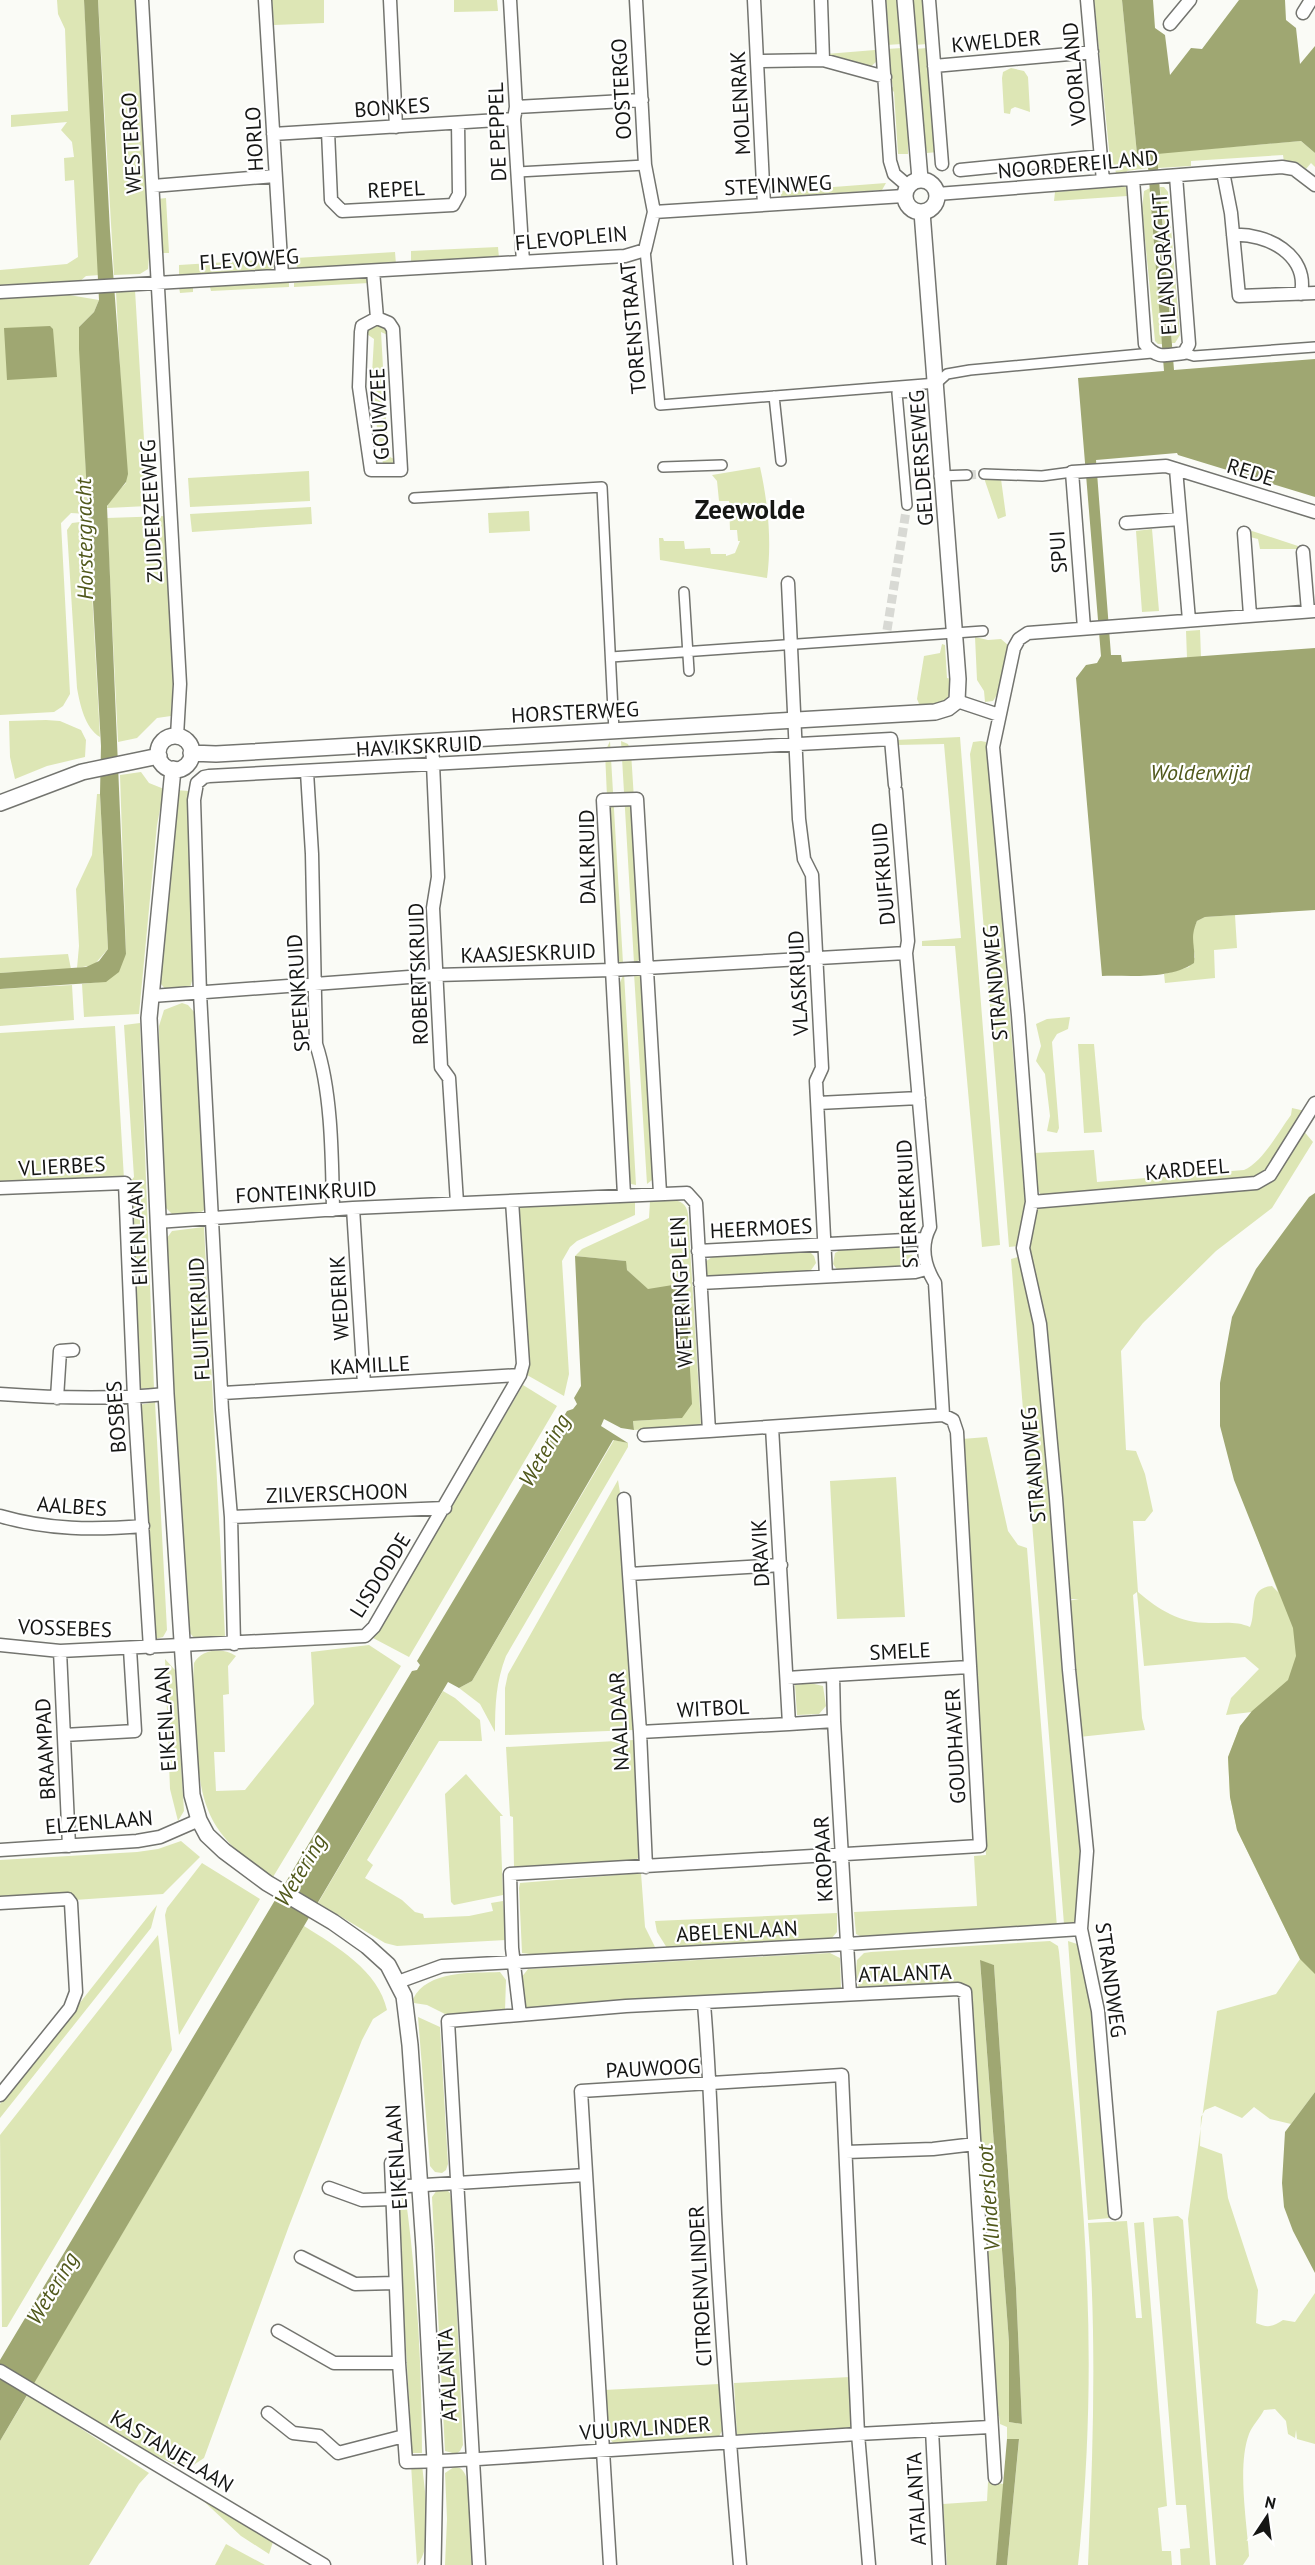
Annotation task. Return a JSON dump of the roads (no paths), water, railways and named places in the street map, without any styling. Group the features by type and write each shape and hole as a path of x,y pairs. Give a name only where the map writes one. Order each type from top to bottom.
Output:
{"street":[{"name":"WESTERGO","path":"142,0 153,186 156,284"},
{"name":"HORLO","path":"265,0 282,276"},
{"path":"390,0 396,127"},
{"name":"DE PEPPEL","path":"510,0 523,262"},
{"name":"OOSTERGO","path":"636,0 645,170"},
{"name":"MOLENRAK","path":"754,0 764,205"},
{"path":"879,0 890,161 894,174 911,187"},
{"path":"905,0 910,208 922,212 936,202 937,194 934,186 928,181 911,187"},
{"name":"KWELDER","path":"928,0 934,66 1092,52"},
{"name":"VOORLAND","path":"1088,0 1103,181"},
{"path":"1170,24 1190,0"},
{"path":"1303,13 1311,0"},
{"path":"821,1 823,60"},
{"path":"757,61 823,60 885,78"},
{"path":"934,66 942,164"},
{"name":"BONKES","path":"273,134 458,123 515,113 642,100"},
{"name":"REPEL","path":"328,131 331,200 342,211 400,209 453,205 459,194 458,123"},
{"path":"960,170 1101,156"},
{"path":"1025,164 1026,187"},
{"name":"NOORDEREILAND","path":"937,194 1288,168 1300,172 1315,185"},
{"path":"518,172 645,170"},
{"name":"FLEVOPLEIN","path":"645,170 654,212"},
{"path":"1223,172 1233,235 1239,296 1315,293"},
{"path":"153,186 275,176"},
{"name":"EILANDGRACHT","path":"1133,178 1145,344 1152,353 1158,356 1184,353 1190,344 1176,176"},
{"name":"STEVINWEG","path":"654,212 764,205 911,187"},
{"name":"TORENSTRAAT","path":"654,212 645,249 660,405 774,396"},
{"name":"GELDERSEWEG","path":"922,212 937,383 949,634 958,679 957,701"},
{"path":"1233,235 1257,236 1278,244 1294,261 1299,271 1301,294"},
{"name":"FLEVOPLEIN","path":"500,263 625,256 645,249"},
{"name":"FLEVOWEG","path":"0,292 500,263"},
{"path":"373,271 377,318"},
{"name":"ZUIDERZEEWEG","path":"156,284 180,684 177,736"},
{"name":"GOUWZEE","path":"377,318 385,320 393,329 401,470 371,470 359,387 361,332 362,326 377,318"},
{"path":"1184,353 1194,356 1315,347"},
{"path":"781,461 774,396 937,383 947,374 970,370 1152,353"},
{"path":"907,505 897,393 917,392 918,385"},
{"path":"663,467 722,465"},
{"name":"REDE","path":"1077,472 1166,465 1315,512"},
{"path":"1176,469 1189,620"},
{"path":"984,474 1042,476 1077,472"},
{"name":"SPUI","path":"1077,472 1088,628"},
{"path":"940,476 967,475"},
{"path":"414,498 602,488 614,731"},
{"path":"1126,523 1180,519"},
{"path":"1244,534 1250,615"},
{"path":"1088,628 1312,611 1304,552"},
{"name":"VLASKRUID","path":"788,583 800,819 804,859 812,875 822,1068 816,1081 825,1244"},
{"path":"684,592 689,671"},
{"name":"STRANDWEG","path":"1088,628 1028,633 1019,639 1014,648 993,747 1018,1015 1032,1202 1023,1248 1040,1324 1069,1670 1087,1851 1081,1929 1098,2011 1115,2213"},
{"path":"611,657 792,645 887,634 949,634 983,631"},
{"path":"957,701 999,716"},
{"name":"HORSTERWEG","path":"191,753 216,754 935,712 948,708 957,701"},
{"path":"177,736 189,744 191,753 186,766 173,769 161,763 159,756 162,742 166,738 177,736"},
{"name":"HAVIKSKRUID","path":"201,993 194,791 197,783 204,777 891,739"},
{"name":"DUIFKRUID","path":"891,739 908,941 906,953"},
{"name":"ROBERTSKRUID","path":"432,741 438,877 433,908 436,975 441,1066 449,1078 457,1203"},
{"path":"0,802 82,772 159,756"},
{"name":"EIKENLAAN","path":"173,769 149,1018 166,1394 188,1766 192,1795 199,1820 207,1835 224,1851 267,1882 333,1922 380,1958 388,1965 404,1996 410,2045 424,2247 435,2461 433,2565"},
{"name":"SPEENKRUID","path":"307,772 312,854 316,1044 323,1064 332,1164 333,1210"},
{"name":"DALKRUID","path":"624,1195 603,800 619,799 637,799 660,1193"},
{"name":"KAASJESKRUID","path":"152,996 313,986 436,975 611,970 906,953"},
{"name":"STERREKRUID","path":"906,953 930,1227 924,1239 926,1269 935,1283 943,1415"},
{"name":"FLUITEKRUID","path":"201,993 231,1517 234,1644"},
{"path":"818,1103 919,1098"},
{"name":"KARDEEL","path":"1032,1202 1256,1183 1270,1175 1312,1107"},
{"name":"VLIERBES","path":"0,1188 125,1183"},
{"name":"BOSBES","path":"125,1183 134,1397 150,1648"},
{"name":"WETERINGPLEIN","path":"457,1203 687,1193 696,1203 709,1431"},
{"path":"512,1201 523,1364 520,1375"},
{"name":"FONTEINKRUID","path":"157,1222 457,1203"},
{"name":"WEDERIK","path":"353,1208 364,1384"},
{"name":"HEERMOES","path":"698,1251 924,1239"},
{"name":"HEERMOES","path":"825,1244 826,1276"},
{"path":"700,1283 915,1272 926,1269"},
{"path":"57,1398 60,1351 73,1350"},
{"name":"KAMILLE","path":"223,1393 520,1375"},
{"name":"LISDODDE","path":"181,1647 364,1636 374,1627 520,1375"},
{"path":"0,1394 57,1398 134,1397 166,1394"},
{"path":"644,1435 943,1415"},
{"name":"GOUDHAVER","path":"514,1962 510,1874 980,1846 957,1432 953,1420 943,1415"},
{"name":"DRAVIK","path":"772,1427 789,1724"},
{"name":"NAALDAAR","path":"624,1499 640,1732 646,1867"},
{"name":"ZILVERSCHOON","path":"231,1517 445,1508"},
{"name":"AALBES","path":"0,1516 53,1528 98,1529 143,1526"},
{"path":"629,1574 781,1565"},
{"name":"VOSSEBES","path":"0,1645 60,1651 181,1647"},
{"name":"VOSSEBES","path":"64,1735 135,1731 130,1649"},
{"name":"BRAAMPAD","path":"60,1651 69,1846"},
{"name":"SMELE","path":"787,1678 969,1667"},
{"name":"KROPAAR","path":"833,1675 850,1994"},
{"name":"WITBOL","path":"640,1732 834,1721"},
{"name":"ELZENLAAN","path":"0,1850 137,1841 160,1837 199,1820"},
{"path":"0,1903 68,1899 71,1903 75,1992 70,2008 0,2095"},
{"name":"ABELENLAAN","path":"398,1982 442,1966 1081,1929"},
{"path":"514,1962 520,2015"},
{"name":"ATALANTA","path":"479,2565 448,2021 626,2006 704,2004 958,1989 965,1992 990,2427 995,2478"},
{"name":"CITROENVLINDER","path":"704,2004 711,2085 715,2214 729,2442 740,2565"},
{"name":"PAUWOOG","path":"610,2565 581,2091 711,2085 842,2075 858,2434"},
{"path":"846,2152 933,2149 975,2144"},
{"path":"268,2413 294,2433 319,2436 338,2453 404,2436 391,2163"},
{"path":"329,2188 362,2200 418,2185 586,2175"},
{"path":"301,2257 355,2284 395,2283"},
{"path":"278,2331 334,2363 399,2363"},
{"name":"KASTANJELAAN","path":"0,2371 324,2565"},
{"name":"ATALANTA","path":"858,2434 990,2427"},
{"name":"ATALANTA","path":"932,2430 939,2565"},
{"path":"858,2434 869,2565"},
{"name":"VUURVLINDER","path":"404,2436 406,2462 858,2434"}],"water":[{"path":"84,0 98,0 110,231 128,474 126,482 107,506 126,954 119,972 106,982 0,989 0,973 86,967 99,961 108,949 100,794 101,746 79,349 79,327 94,312 99,300"},
{"name":"Wolderwijd","path":"1122,0 1153,0 1155,28 1165,35 1170,75 1191,48 1202,49 1239,0 1285,0 1286,20 1296,28 1300,64 1315,46 1315,153 1301,141 1157,154 1174,370 1315,359 1315,497 1177,453 1096,460 1111,655 1121,655 1122,662 1315,648 1315,910 1205,917 1197,921 1195,928 1194,963 1162,974 1102,976 1076,678 1086,665 1097,663 1101,656 1078,378 1164,371 1147,154 1137,154"},
{"path":"50,326 53,329 57,377 7,380 4,328"},
{"path":"1315,1193 1315,1974 1300,1959 1237,1830 1230,1797 1228,1757 1240,1726 1252,1711 1288,1680 1296,1656 1293,1628 1234,1480 1220,1426 1220,1383 1232,1317 1256,1269 1309,1197"},
{"name":"Wetering","path":"575,1256 626,1261 627,1270 648,1289 685,1283 692,1404 682,1418 633,1421 634,1430 621,1428 604,1419 601,1426 628,1443 613,1440 472,1681 459,1688 448,1682 0,2441 0,2360 412,1671 417,1670 420,1665 417,1661 567,1411 573,1409 577,1404 574,1398 581,1386"},
{"path":"980,1960 994,1965 1016,2288 1022,2424 1009,2422 1009,2342"},
{"path":"1315,2092 1315,2273 1293,2231 1284,2207 1282,2183 1285,2132"},
{"path":"1007,2439 1019,2439 1007,2565 996,2565"}],"tunnel":[{"path":"967,475 984,474"},
{"path":"887,630 907,505"}],"district":[{"name":"Zeewolde","path":"750,509"}],"water label":[{"name":"Horstergracht","path":"84,539"},
{"name":"Vlindersloot","path":"988,2198"}]}
